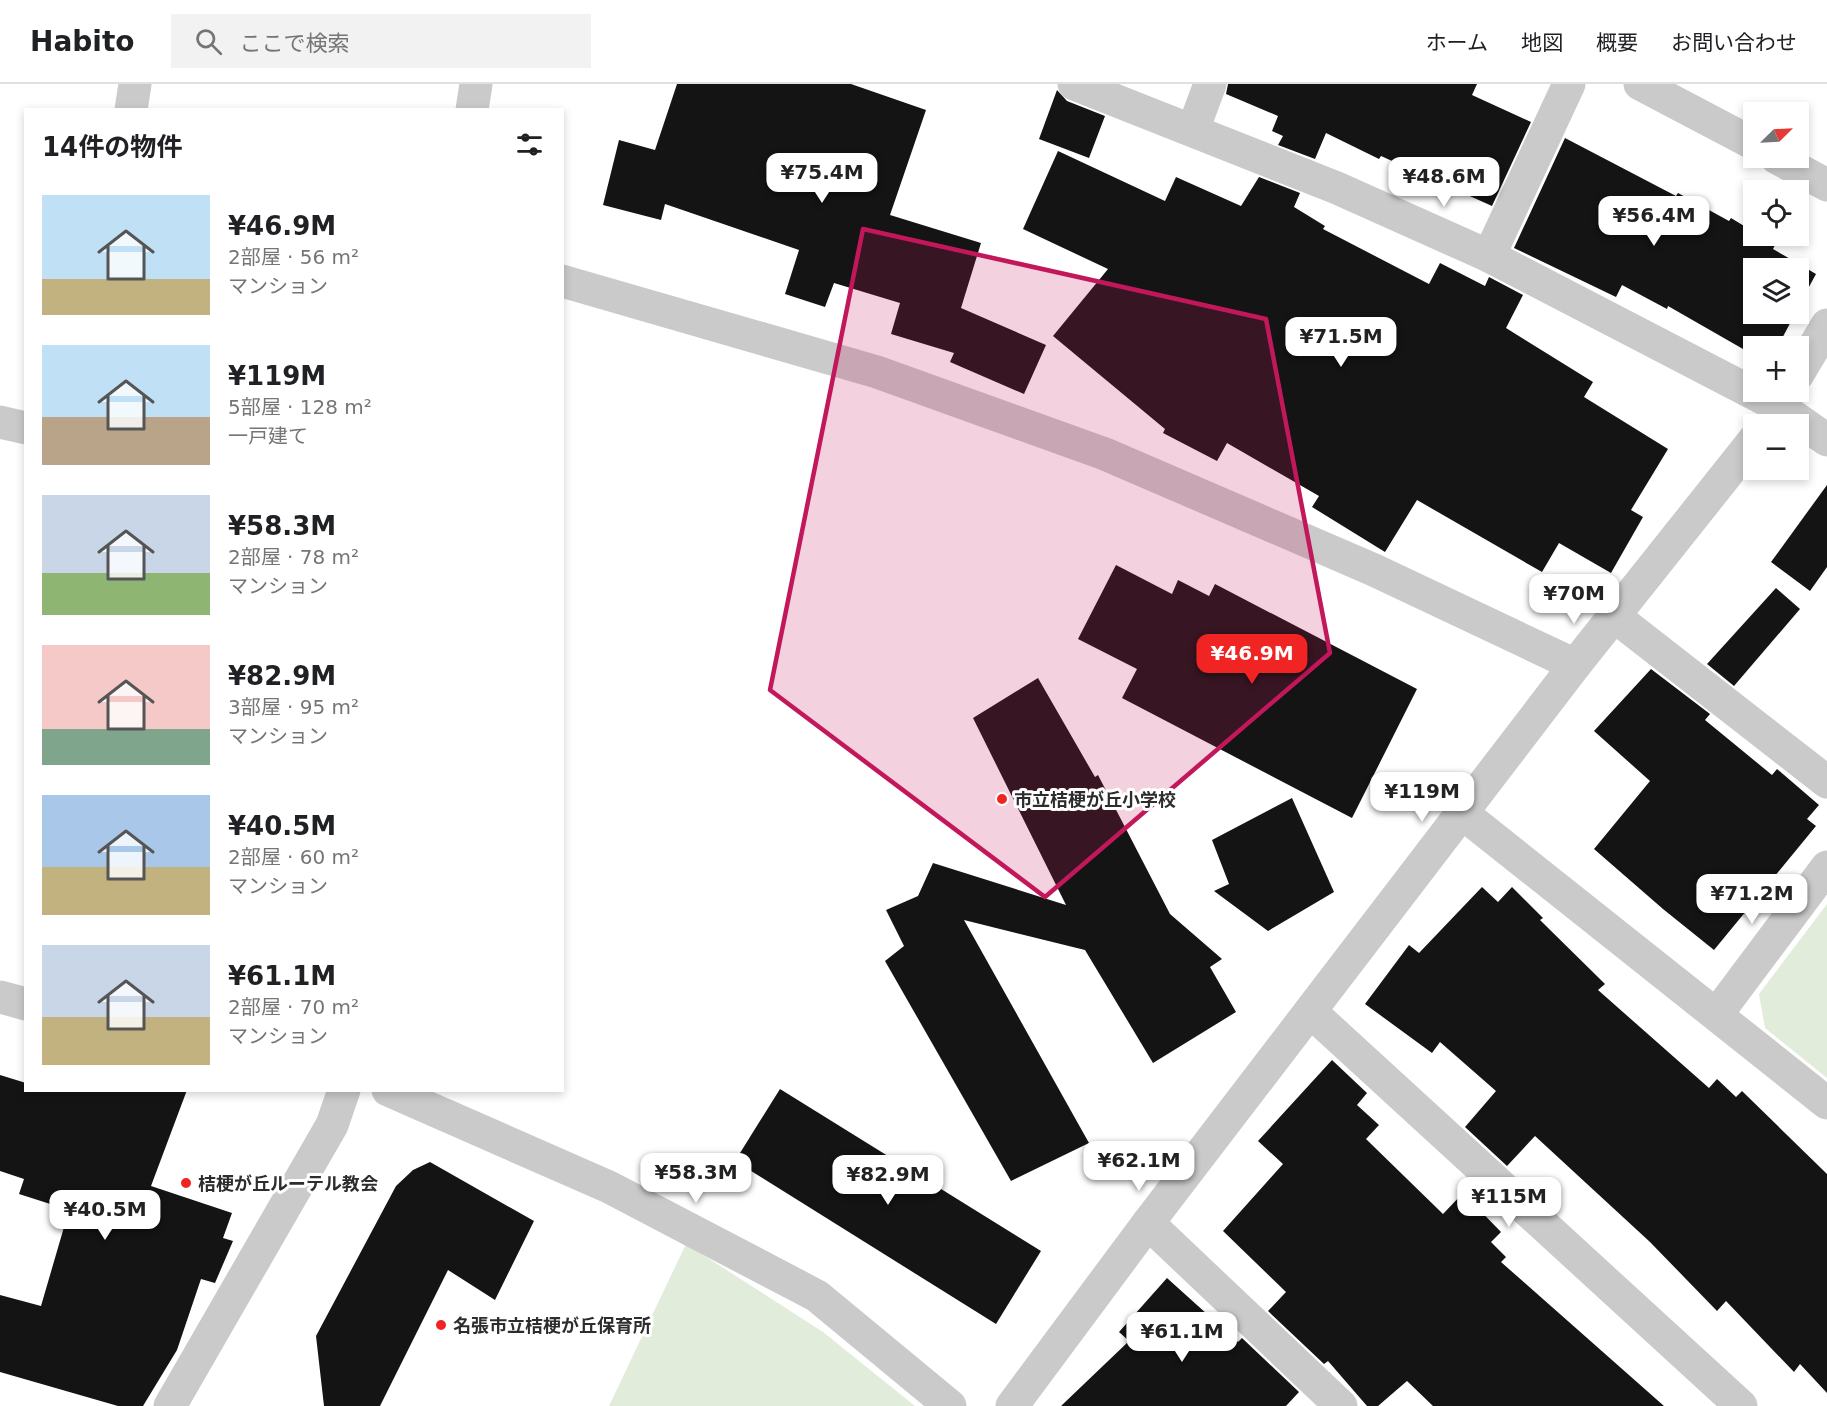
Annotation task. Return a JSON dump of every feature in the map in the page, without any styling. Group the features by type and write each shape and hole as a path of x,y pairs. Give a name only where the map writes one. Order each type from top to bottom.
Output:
{"street":[{"path":"131,108 135,84"},
{"path":"472,108 476,84"},
{"path":"1074,84 1337,188 1489,256 1778,408 1827,440"},
{"path":"1193,130 1210,84"},
{"path":"1489,256 1569,84"},
{"path":"1640,84 1743,138"},
{"path":"1796,168 1827,185"},
{"path":"564,282 877,372 1105,454 1374,570 1575,665"},
{"path":"1809,355 1827,325"},
{"path":"0,422 24,428"},
{"path":"1012,1406 1148,1223 1575,665 1743,454"},
{"path":"1614,616 1827,782"},
{"path":"1462,813 1827,1103"},
{"path":"1717,1014 1827,867"},
{"path":"0,998 24,1004"},
{"path":"1311,1012 1740,1406"},
{"path":"170,1406 332,1125 343,1092"},
{"path":"393,1092 609,1187 817,1296 950,1406"},
{"path":"1148,1223 1341,1406"}],"highlighted area":[{"path":"863,229 1266,319 1330,653 1045,897 770,690"}],"green space":[{"path":"1827,904 1827,1078 1765,1028 1759,994"},
{"path":"686,1244 823,1332 915,1406 609,1406"}],"building":[{"path":"677,84 851,84 926,110 890,215 981,243 961,308 1046,345 1024,394 950,362 954,353 891,334 900,303 834,283 825,307 785,294 799,250 665,204 661,220 603,205 619,140 655,150"},
{"path":"1228,84 1477,84 1472,95 1531,122 1492,206 1381,156 1379,159 1326,133 1315,159 1278,145 1283,136 1272,131 1278,116 1226,94"},
{"path":"1057,90 1067,101 1105,116 1089,158 1039,139"},
{"path":"1565,138 1676,196 1678,193 1729,221 1731,218 1743,225 1743,246 1774,246 1773,249 1788,258 1743,258 1743,324 1790,324 1783,336 1743,336 1743,349 1668,306 1667,309 1622,285 1616,297 1514,248"},
{"path":"1058,151 1165,201 1176,177 1241,206 1259,177 1300,193 1294,207 1325,226 1323,229 1429,284 1440,263 1485,286 1489,277 1523,295 1506,328 1593,382 1584,397 1668,449 1631,510 1643,517 1611,573 1559,543 1542,572 1417,500 1385,552 1312,507 1319,496 1227,443 1217,461 1163,433 1165,429 1053,336 1108,269 1023,229"},
{"path":"1809,270 1816,274 1809,287"},
{"path":"1827,485 1827,567 1810,591 1771,562"},
{"path":"1116,565 1172,594 1178,580 1209,596 1215,584 1417,689 1352,818 1122,698 1137,669 1078,639"},
{"path":"1776,588 1800,609 1734,686 1707,664"},
{"path":"1651,669 1710,714 1705,720 1772,775 1777,769 1819,805 1807,819 1816,826 1714,950 1594,849 1650,781 1594,731"},
{"path":"1038,678 1095,777 1098,775 1170,914 1222,959 1210,967 1236,1012 1153,1063 1085,950 964,920 1089,1143 1011,1181 885,961 904,946 886,910 918,896 933,863 1066,905 973,718"},
{"path":"1292,798 1334,892 1268,931 1214,891 1229,884 1212,840"},
{"path":"1482,887 1498,902 1512,887 1543,918 1540,920 1605,984 1598,990 1709,1088 1717,1079 1736,1097 1742,1091 1827,1174 1827,1393 1800,1364 1794,1372 1726,1301 1717,1311 1650,1242 1535,1136 1507,1166 1465,1127 1496,1091 1440,1042 1432,1053 1365,1004 1409,945 1419,953"},
{"path":"1332,1060 1367,1093 1357,1105 1379,1125 1366,1139 1443,1214 1463,1193 1501,1232 1491,1242 1506,1257 1501,1262 1664,1406 1433,1406 1407,1381 1378,1406 1367,1406 1328,1361 1324,1364 1268,1311 1286,1292 1223,1231 1283,1164 1258,1141"},
{"path":"0,1075 24,1082 24,1092 186,1092 151,1186 232,1213 223,1238 233,1241 215,1283 201,1279 177,1350 143,1406 118,1406 0,1372 0,1295 41,1306 69,1210 19,1194 24,1179 0,1171"},
{"path":"780,1089 1041,1251 996,1324 735,1161"},
{"path":"430,1162 534,1221 495,1300 448,1270 380,1406 324,1406 316,1336 396,1186 413,1170"},
{"path":"1167,1278 1238,1342 1242,1338 1299,1392 1286,1406 1061,1406 1129,1341 1119,1332"}],"place":[{"name":"市立桔梗が丘小学校","path":"1002,799"},
{"name":"桔梗が丘ルーテル教会","path":"186,1183"},
{"name":"名張市立桔梗が丘保育所","path":"441,1325"}]}
